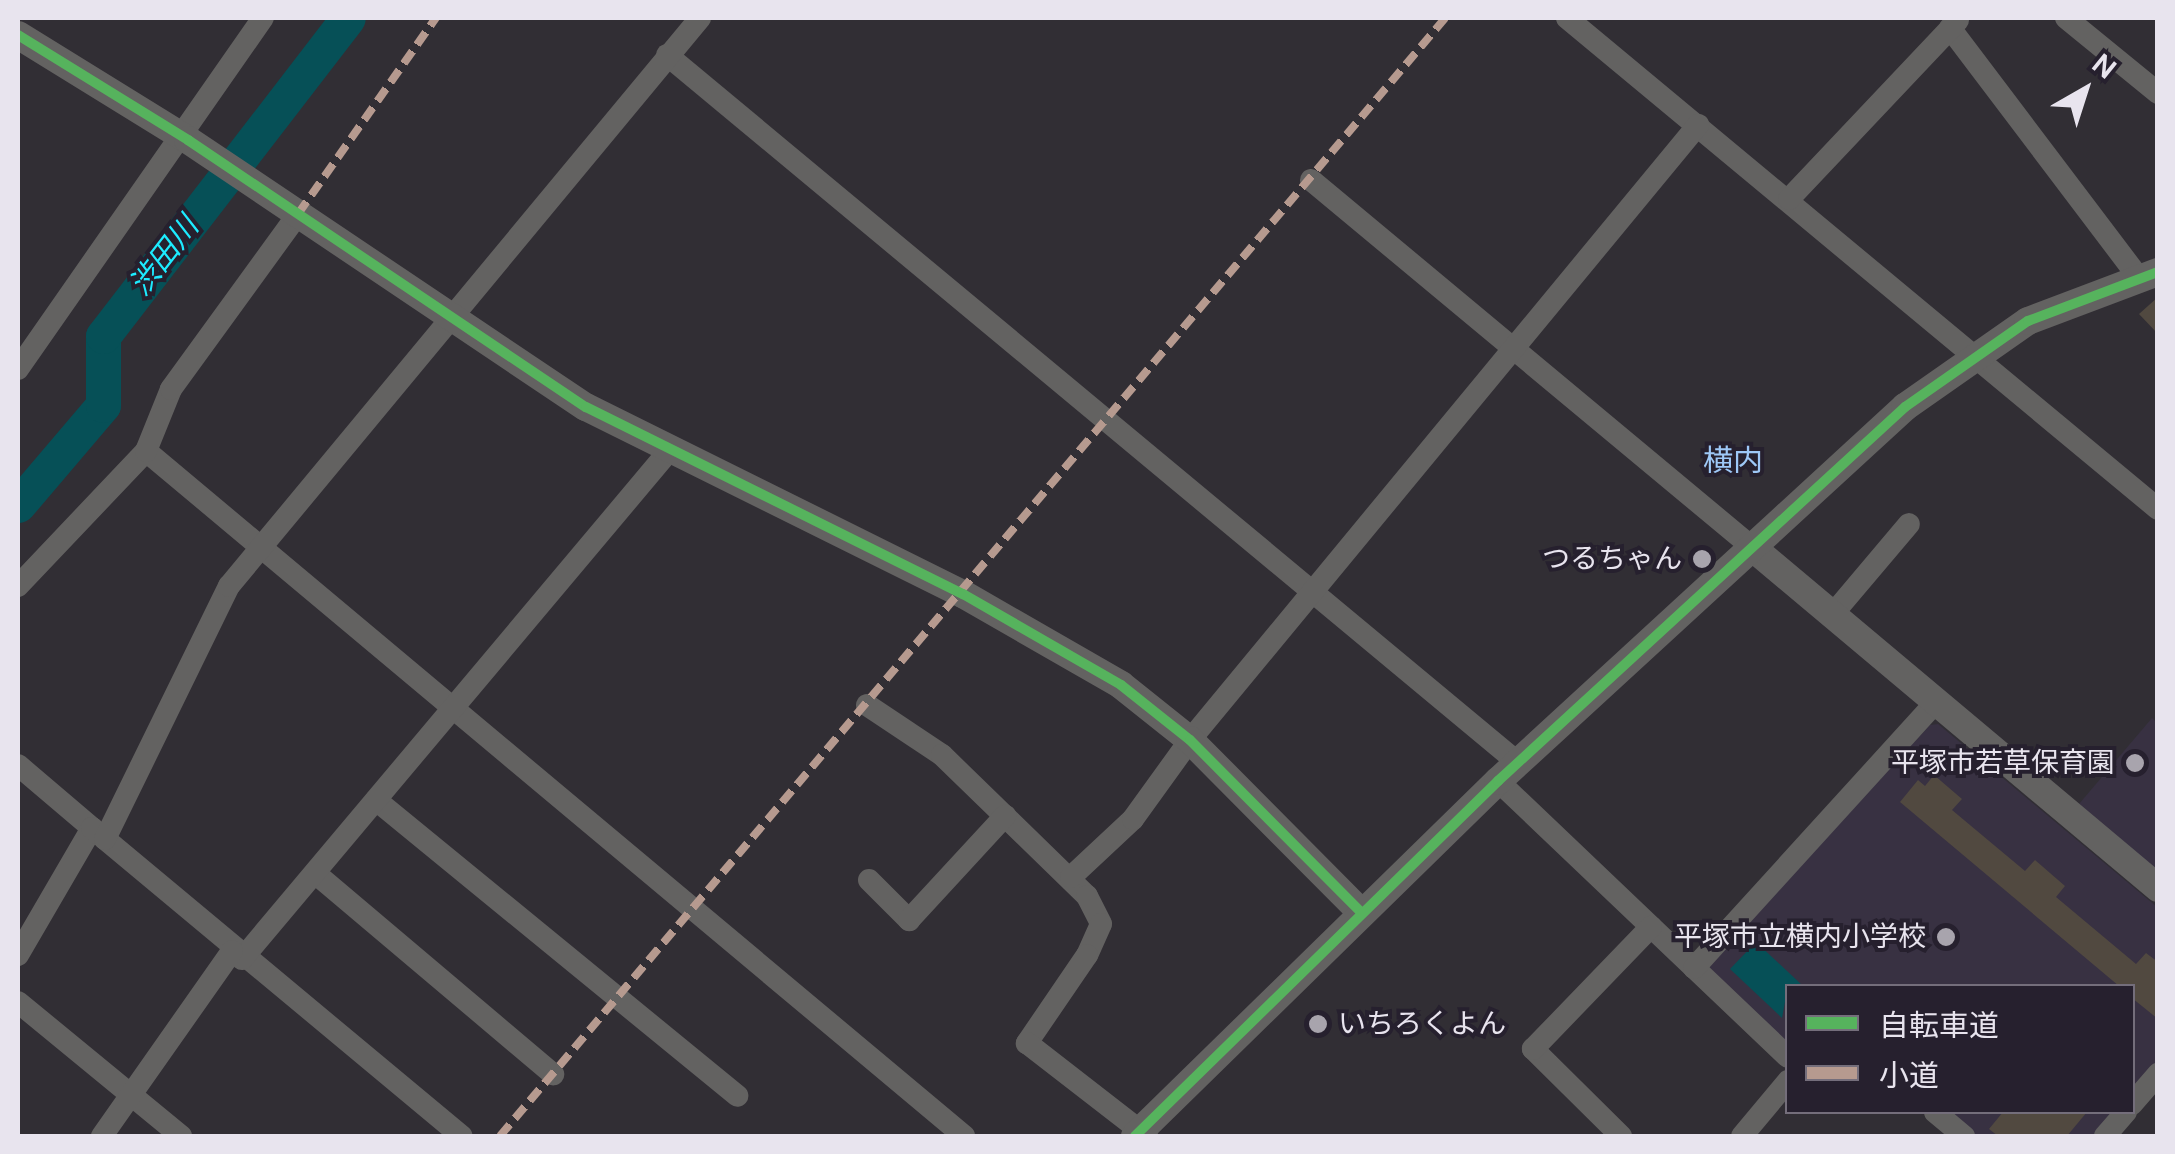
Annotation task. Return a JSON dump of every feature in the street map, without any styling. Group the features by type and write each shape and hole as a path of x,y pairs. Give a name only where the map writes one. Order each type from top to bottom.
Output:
{"street":[{"path":"18,369 263,18"},
{"path":"18,955 99,833 228,586 700,18"},
{"path":"1567,18 2158,509"},
{"path":"2066,18 2158,93"},
{"path":"867,705 942,755 1071,878 1101,924 1087,955 1027,1043 1141,1135 1360,911 1508,772 1973,354 2081,296 2148,275 1955,23 1789,200"},
{"path":"18,34 183,136 586,407 668,452 963,594 1121,685 1190,740 1360,911"},
{"path":"667,55 1312,591 1508,772 1651,927 1785,1054"},
{"path":"1071,878 1133,819 1190,740 1698,125"},
{"path":"1311,180 2158,888"},
{"path":"18,586 146,451 171,389 295,212"},
{"path":"146,451 964,1136"},
{"path":"102,1136 237,955 315,872 668,452"},
{"path":"1832,615 1909,524"},
{"path":"1694,968 1935,703"},
{"path":"18,764 237,955 462,1136"},
{"path":"376,800 737,1096"},
{"path":"869,880 909,920 1005,816"},
{"path":"315,872 553,1074"},
{"path":"1621,1136 1533,1049 1651,927"},
{"path":"18,1002 181,1136"},
{"path":"2135,1101 2158,1074"},
{"path":"1742,1136 1785,1085"},
{"path":"1937,1114 1964,1136"},
{"path":"2105,1136 2124,1114"}],"shaded area":[{"name":"平塚市若草保育園","path":"2152,718 2157,723 2157,870 2079,804"},
{"name":"平塚市立横内小学校","path":"1938,724 2157,907 2157,1061 2135,1088 2135,984 1785,984 1785,1048 1708,966 1930,725"},
{"path":"1942,1114 2113,1114 2095,1136 1970,1136"}],"water":[{"path":"1756,942 1801,984 1785,984 1782,1018 1730,969"}],"building":[{"path":"2158,297 2158,334 2139,314"},
{"path":"1934,775 1962,799 1952,810 2025,871 2035,860 2065,886 2056,897 2136,964 2146,953 2158,962 2158,1019 2135,1000 2135,984 2117,984 1900,802 1918,780 1925,786"},
{"path":"2001,1114 2085,1114 2067,1136 1998,1136 1989,1129"}],"waterway":[{"name":"渋田川","path":"18,505 103,405 103,336 348,18"}],"marked path":[{"path":"298,214 436,18"},
{"path":"500,1136 1445,18"}],"cycle path":[{"path":"18,35 188,140 586,407 963,594 1121,685 1190,740 1360,911"},
{"path":"1135,1136 1498,781 1905,407 2028,321 2158,272"}],"place":[{"name":"つるちゃん","path":"1702,559"},
{"name":"平塚市若草保育園","path":"2135,763"},
{"name":"平塚市立横内小学校","path":"1946,937"},
{"name":"いちろくよん","path":"1318,1024"}],"district":[{"name":"横内","path":"1733,461"}]}
